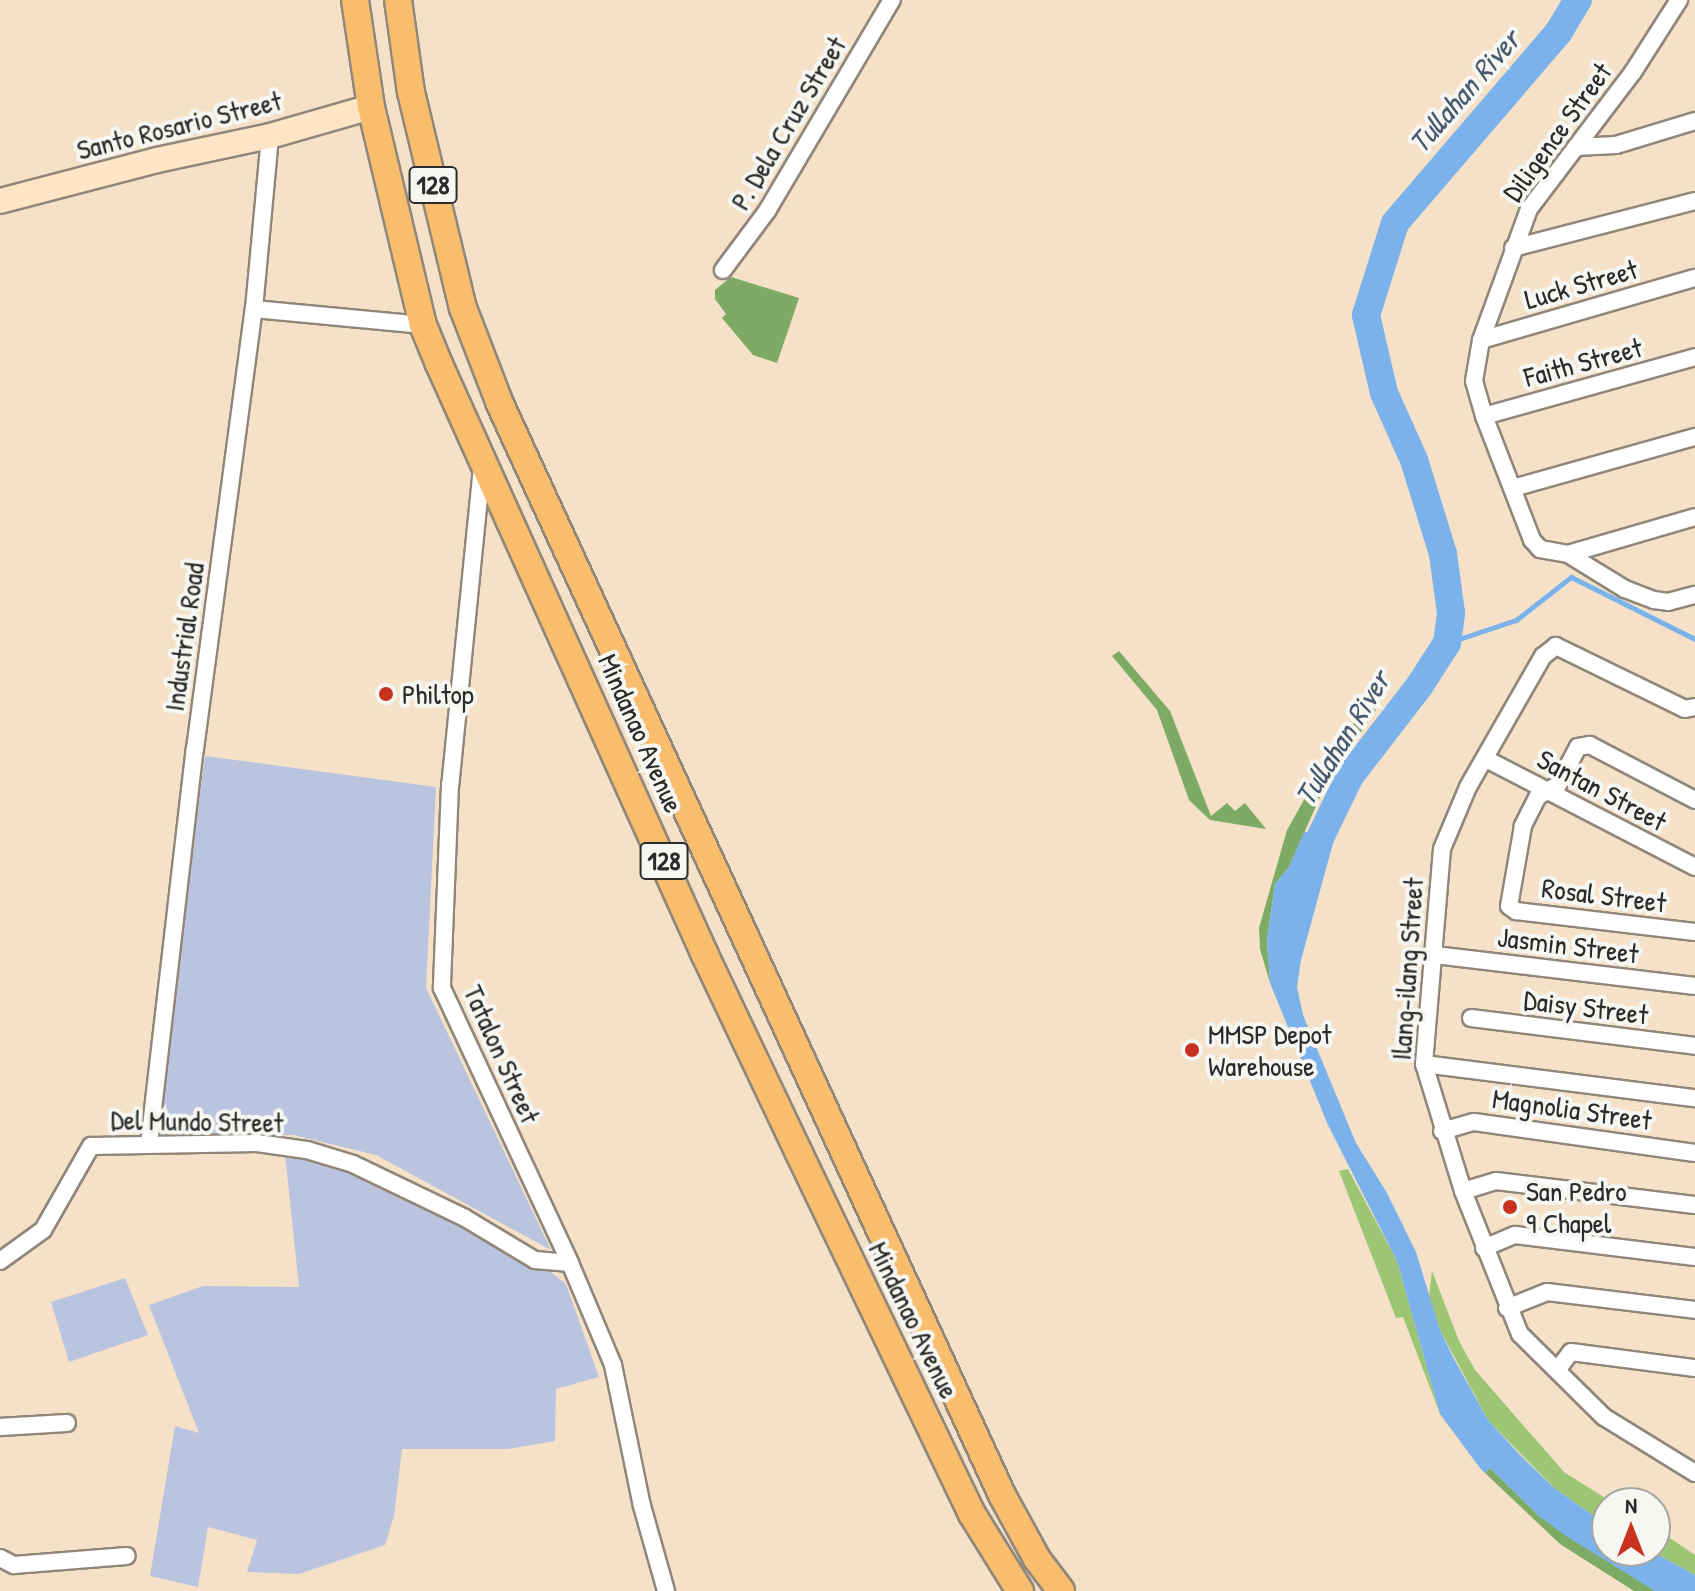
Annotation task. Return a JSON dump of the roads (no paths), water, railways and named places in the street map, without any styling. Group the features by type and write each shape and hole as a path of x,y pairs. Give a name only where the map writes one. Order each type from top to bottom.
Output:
{"main road":[{"name":"Mindanao Avenue","path":"355,0 371,107 423,325 483,465 805,1168 972,1514 1020,1591"},
{"name":"Mindanao Avenue","path":"398,0 411,92 463,308 500,404 990,1470 1031,1549 1061,1591"}],"street":[{"name":"P. Dela Cruz Street","path":"723,270 767,211 892,0"},
{"name":"Diligence Street","path":"1679,0 1633,72 1529,209 1481,340 1474,381 1484,416 1532,540 1540,549 1568,554 1625,589 1654,600 1668,602 1695,595"},
{"name":"Santo Rosario Street","path":"0,201 157,160 270,136 371,107"},
{"path":"1576,147 1616,145 1695,121"},
{"name":"Industrial Road","path":"149,1144 195,749 254,309 270,136"},
{"path":"1513,248 1695,201"},
{"name":"Luck Street","path":"1481,340 1695,278"},
{"path":"254,309 423,325"},
{"name":"Faith Street","path":"1484,416 1695,357"},
{"path":"1513,488 1695,437"},
{"name":"Tatalon Street","path":"483,465 450,785 442,988 570,1263 616,1375 642,1506 666,1591"},
{"path":"1568,554 1695,517"},
{"name":"Ilang-ilang Street","path":"1693,1468 1604,1417 1520,1334 1507,1308 1463,1191 1442,1131 1424,1064 1442,849 1453,818 1543,656 1556,646 1685,709 1695,707"},
{"path":"1548,790 1558,785 1578,747 1590,745 1695,800"},
{"name":"Santan Street","path":"1486,759 1695,867"},
{"name":"Rosal Street","path":"1548,790 1538,796 1523,826 1509,906 1516,911 1695,932"},
{"name":"Jasmin Street","path":"1435,955 1695,986"},
{"name":"Daisy Street","path":"1471,1018 1695,1046"},
{"path":"1424,1064 1695,1098"},
{"name":"Magnolia Street","path":"1442,1131 1474,1122 1695,1153"},
{"name":"Del Mundo Street","path":"0,1261 43,1230 91,1146 269,1144 332,1156 396,1183 535,1260 570,1263"},
{"path":"1463,1191 1496,1181 1695,1205"},
{"path":"1484,1248 1515,1235 1695,1257"},
{"path":"1507,1308 1547,1292 1695,1310"},
{"path":"1558,1369 1571,1352 1695,1368"},
{"path":"0,1427 67,1423"},
{"path":"0,1558 5,1564 14,1565 127,1556"}],"water":[{"path":"1304,832 1335,836 1301,960 1297,987 1303,1015 1356,1143 1387,1193 1416,1252 1440,1330 1454,1359 1488,1420 1554,1488 1591,1514 1591,1551 1539,1516 1490,1468 1485,1473 1440,1414 1397,1261 1328,1125 1270,983 1267,940 1275,884 1289,867"},
{"path":"1671,1562 1695,1575 1695,1591 1655,1591 1616,1567 1671,1567"}],"waterway":[{"name":"Tullahan River","path":"1305,869 1350,776 1420,685 1447,643 1451,613 1443,554 1414,460 1384,393 1366,315 1395,223 1558,33 1578,0"},
{"path":"1447,643 1516,620 1571,577 1695,639"}],"place":[{"name":"Philtop","path":"386,694"},
{"name":"MMSP Depot Warehouse","path":"1192,1050"},
{"name":"San Pedro 9 Chapel","path":"1510,1207"}]}
